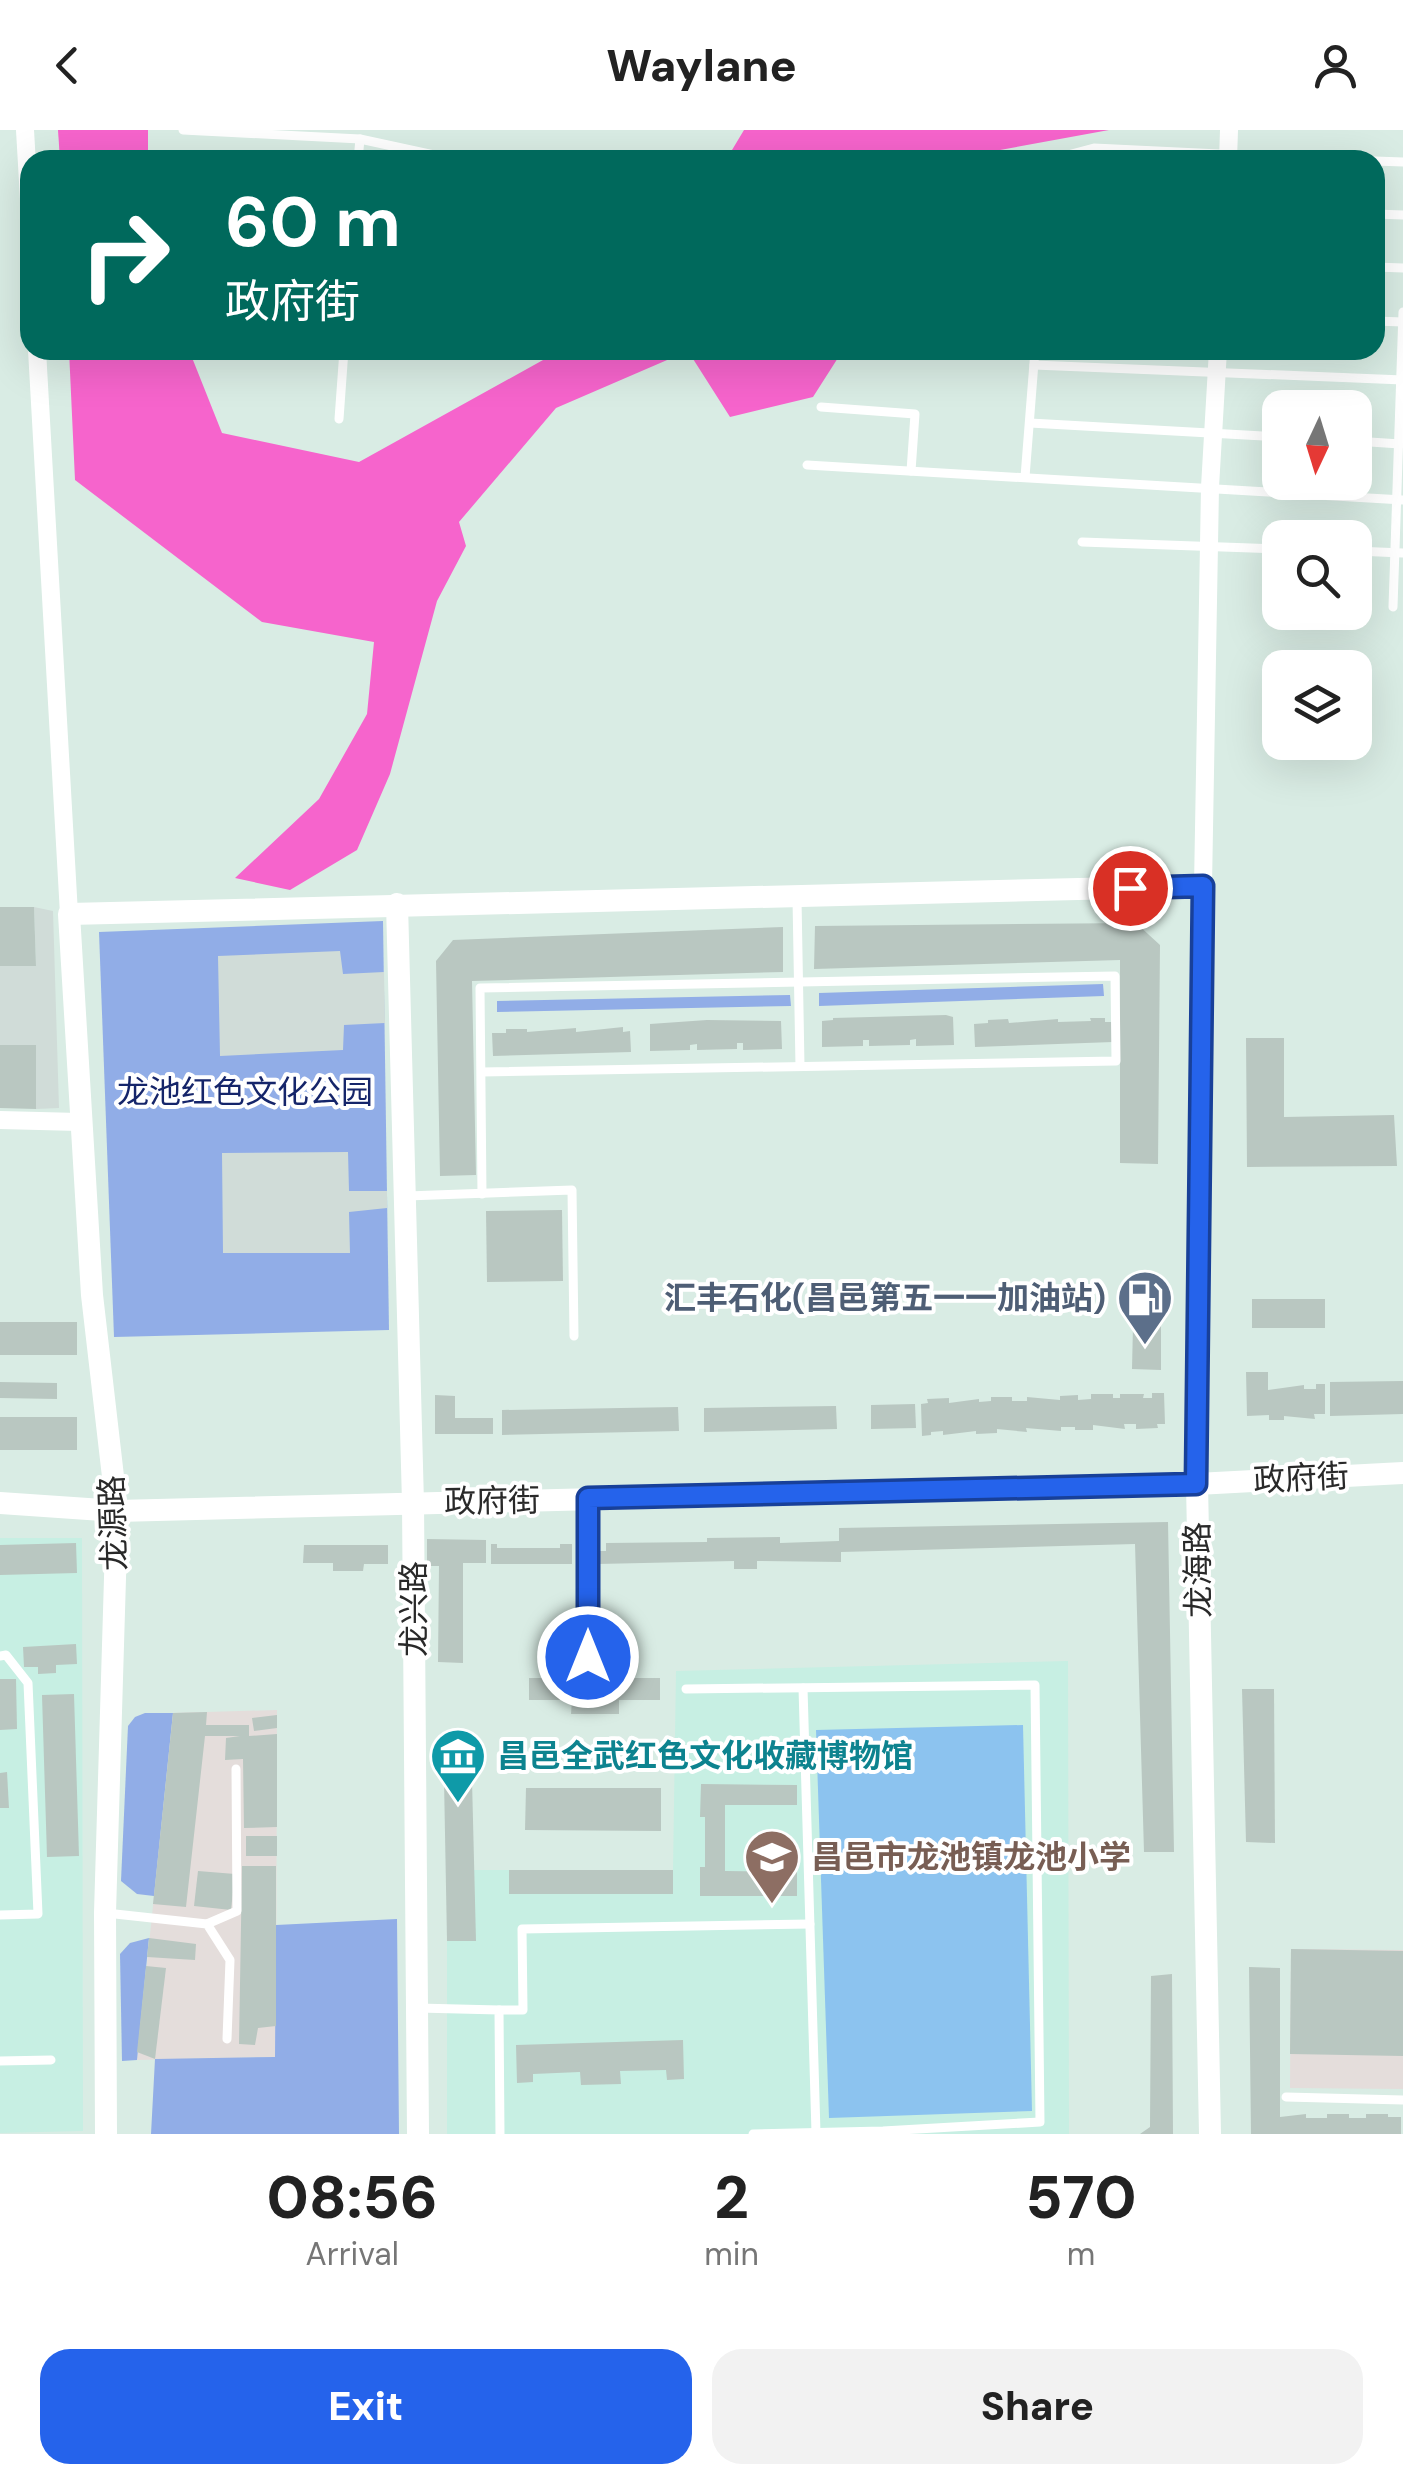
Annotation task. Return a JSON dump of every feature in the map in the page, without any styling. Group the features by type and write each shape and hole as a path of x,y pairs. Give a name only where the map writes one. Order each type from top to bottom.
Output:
{"street":[{"path":"39,360 69,914 1203,886 1210,487 1217,360"},
{"name":"龙海路","path":"1203,886 1196,1484 1210,2134"},
{"name":"龙兴路","path":"398,904 413,1503 418,2134"},
{"name":"龙源路","path":"69,914 92,1294 117,1511 104,1913 106,2134"},
{"path":"0,1120 79,1122"},
{"name":"政府街","path":"0,1503 117,1511 1196,1484 1403,1473"}],"lane":[{"path":"187,130 309,133 410,150"},
{"path":"359,150 360,139"},
{"path":"1086,150 1121,150"},
{"path":"1392,606 1399,553 1403,312"},
{"path":"339,419 343,360"},
{"path":"1025,477 1034,360"},
{"path":"1034,364 1402,380"},
{"path":"821,407 915,414 911,471"},
{"path":"1030,424 1262,436"},
{"path":"1372,442 1401,444"},
{"path":"807,465 1400,500"},
{"path":"1082,542 1262,548"},
{"path":"1372,552 1399,553"},
{"path":"796,895 800,1066"},
{"path":"482,1072 1116,1061 1114,976 480,988 482,1194"},
{"path":"407,1196 572,1190 574,1336"},
{"path":"588,1498 588,1657"},
{"path":"0,1656 6,1656 28,1682 38,1914 0,1915"},
{"path":"686,1688 1035,1686 1040,2122 883,2133 753,2134"},
{"path":"803,1688 816,2133"},
{"path":"104,1913 207,1924 237,1911 236,1769"},
{"path":"207,1924 230,1960 227,2038"},
{"path":"416,2008 523,2010 522,1928 810,1924"},
{"path":"499,2010 500,2134"},
{"path":"0,2061 51,2060"},
{"path":"1286,2097 1403,2100"}],"shaded area":[{"path":"58,130 148,130 148,150 59,150"},
{"path":"744,130 1109,130 1000,150 732,150"},
{"path":"69,360 193,360 222,433 359,462 543,360 667,360 556,408 459,522 466,546 437,601 390,774 357,850 290,890 235,878 319,799 367,714 374,642 262,622 75,480"},
{"path":"694,360 837,360 813,397 730,417"},
{"path":"34,907 53,911 59,1108 36,1109 36,1046 0,1045 0,966 36,966"},
{"path":"340,951 343,974 384,972 385,1023 344,1025 343,1050 220,1056 218,956"},
{"path":"348,1152 349,1191 387,1191 387,1208 349,1212 350,1253 223,1253 222,1153"},
{"path":"0,1538 82,1538 83,2131 0,2133"},
{"name":"昌邑市龙池镇龙池小学","path":"1068,1661 1069,2134 447,2134 447,1941 475,1941 474,1870 673,1870 676,1671"},
{"path":"277,1710 276,2057 137,2060 173,1713"},
{"path":"1023,1725 1032,2111 829,2118 816,1730"},
{"path":"1291,1949 1403,1950 1403,2089 1290,2088"}],"green space":[{"name":"龙池红色文化公园","path":"383,921 389,1330 114,1337 99,932"},
{"path":"1103,984 1104,996 819,1006 819,993"},
{"path":"790,995 791,1006 497,1012 497,1001"},
{"path":"145,1713 173,1713 154,1896 137,1894 121,1881 128,1726"},
{"path":"397,1919 399,2134 151,2134 155,2059 275,2057 276,1925"},
{"path":"149,1938 137,2060 122,2061 120,1954 130,1943"}],"building":[{"path":"0,907 34,907 36,966 0,966"},
{"path":"1136,923 1160,945 1158,1164 1120,1163 1120,960 814,969 815,926"},
{"path":"783,927 783,972 472,981 476,1175 440,1176 436,961 453,940"},
{"path":"953,1017 954,1045 916,1046 916,1039 910,1040 910,1045 869,1046 869,1040 863,1040 863,1046 822,1047 822,1021 833,1018"},
{"path":"1090,1018 1112,1022 1113,1042 975,1047 974,1024 988,1020 1008,1019 1009,1023 1091,1021"},
{"path":"781,1021 782,1049 743,1050 743,1043 737,1043 737,1049 697,1050 697,1044 690,1045 690,1050 650,1051 650,1024"},
{"path":"623,1027 623,1032 630,1031 631,1052 493,1056 492,1033 506,1033 506,1029 527,1032 576,1028 576,1032"},
{"path":"1246,1038 1284,1038 1284,1117 1394,1115 1397,1166 1247,1167"},
{"path":"0,1045 36,1045 36,1109 0,1108"},
{"path":"562,1210 563,1281 487,1282 486,1211"},
{"path":"1252,1299 1325,1299 1325,1328 1252,1328"},
{"path":"0,1322 77,1322 77,1355 0,1355"},
{"path":"1133,1325 1161,1326 1161,1370 1132,1369"},
{"path":"1246,1372 1268,1372 1268,1390 1304,1385 1304,1389 1316,1389 1316,1384 1325,1384 1325,1414 1314,1414 1315,1419 1284,1416 1284,1420 1269,1420 1269,1415 1247,1416"},
{"path":"1403,1381 1403,1414 1330,1416 1330,1382"},
{"path":"0,1382 57,1383 57,1399 0,1398"},
{"path":"1152,1393 1164,1393 1165,1424 1157,1424 1158,1428 1093,1425 1093,1430 997,1429 997,1433 943,1435 943,1431 922,1436 921,1404 928,1403 927,1399 949,1398 949,1403 1012,1397 1012,1401 1027,1401 1027,1397 1060,1400 1060,1396 1078,1395 1078,1400 1091,1399 1091,1394 1113,1394 1113,1398 1120,1398 1120,1394 1144,1394 1143,1398 1152,1398"},
{"path":"435,1395 455,1396 455,1418 493,1418 493,1434 435,1434"},
{"path":"915,1404 916,1428 871,1429 871,1405"},
{"path":"836,1406 837,1429 704,1432 704,1408"},
{"path":"678,1407 679,1431 502,1435 502,1410"},
{"path":"0,1417 77,1417 77,1450 0,1450"},
{"path":"1168,1522 1174,1852 1144,1852 1135,1544 841,1552 841,1562 757,1561 757,1569 734,1569 734,1561 598,1564 598,1551 606,1551 606,1543 780,1537 780,1543 839,1541 839,1528"},
{"path":"427,1539 486,1540 486,1563 463,1563 463,1663 438,1662 439,1566 427,1566"},
{"path":"76,1543 77,1573 0,1575 0,1545"},
{"path":"491,1544 497,1544 497,1548 560,1548 560,1544 572,1544 572,1564 491,1564"},
{"path":"304,1545 388,1545 388,1564 364,1564 363,1571 333,1571 333,1563 303,1563"},
{"path":"76,1644 77,1664 56,1665 56,1673 38,1674 38,1667 24,1667 23,1647"},
{"path":"584,1662 621,1662 620,1678 660,1678 660,1700 619,1700 619,1714 571,1714 572,1700 529,1700 529,1678 585,1678"},
{"path":"0,1679 16,1679 17,1729 0,1730"},
{"path":"1242,1689 1274,1689 1275,1843 1246,1842"},
{"path":"74,1694 79,1856 47,1857 42,1695"},
{"path":"207,1712 206,1725 249,1725 249,1736 277,1734 277,1827 244,1828 243,1759 225,1760 226,1738 240,1736 205,1736 186,1907 153,1904 173,1713"},
{"path":"277,1715 277,1728 254,1731 252,1718"},
{"path":"7,1772 9,1808 0,1808 0,1773"},
{"path":"444,1780 472,1780 476,1941 447,1941"},
{"path":"701,1784 797,1785 797,1805 725,1805 725,1871 797,1872 797,1896 700,1896 700,1867 705,1867"},
{"path":"526,1788 661,1788 661,1831 525,1830"},
{"path":"246,1836 277,1836 277,1856 246,1856"},
{"path":"242,1866 276,1866 276,2026 258,2028 255,2045 239,2044"},
{"path":"509,1870 673,1870 673,1894 509,1894"},
{"path":"198,1871 235,1874 231,1910 194,1906"},
{"path":"149,1938 196,1944 195,1960 147,1957"},
{"path":"1291,1949 1403,1951 1403,2056 1290,2054"},
{"path":"146,1966 166,1968 155,2059 137,2052"},
{"path":"1249,1967 1280,1968 1280,2117 1306,2114 1306,2118 1327,2118 1327,2114 1349,2114 1349,2118 1366,2118 1366,2114 1388,2114 1401,2117 1401,2134 1251,2134"},
{"path":"1172,1974 1173,2134 1140,2134 1150,2127 1151,1976"},
{"path":"683,2040 684,2079 667,2080 666,2070 620,2071 621,2084 581,2085 580,2072 533,2074 533,2082 517,2083 516,2045"}],"place":[{"name":"汇丰石化(昌邑第五一一加油站)","path":"1145,1347"},
{"name":"昌邑全武红色文化收藏博物馆","path":"458,1805"},
{"name":"昌邑市龙池镇龙池小学","path":"772,1906"}],"route":[{"path":"588,1657 588,1498 1196,1484 1203,886 1130,888"}]}
